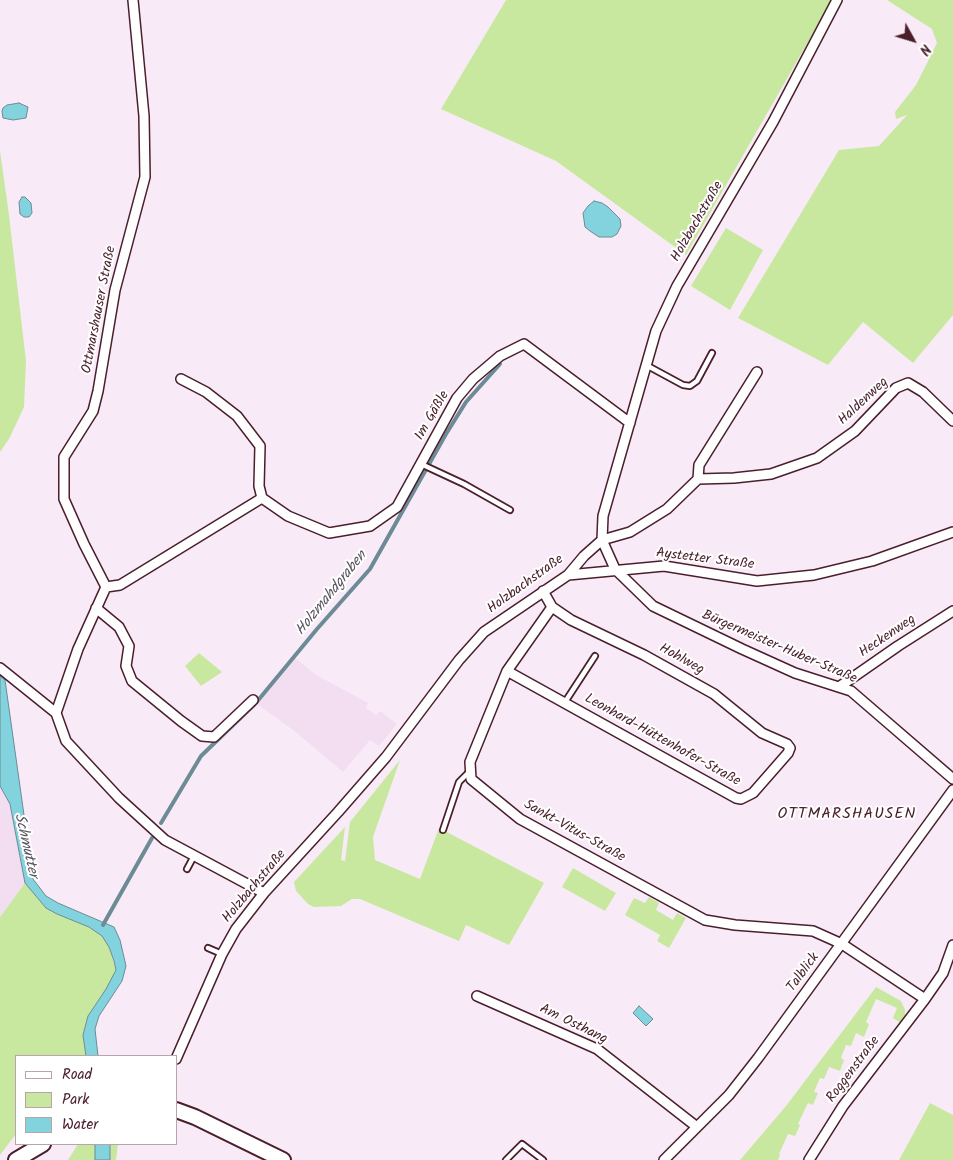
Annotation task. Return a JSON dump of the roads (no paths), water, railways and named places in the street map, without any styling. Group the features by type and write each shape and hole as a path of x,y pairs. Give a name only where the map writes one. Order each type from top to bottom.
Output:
{"street":[{"name":"Ottmarshauser Straße","path":"106,587 64,499 64,457 93,411 115,290 145,177 144,116 133,0"},
{"name":"Holzbachstraße","path":"178,1055 222,954 236,929 264,893 386,757 459,660 484,632 568,575 584,556 602,540 603,516 656,332 677,286 773,122 836,0"},
{"name":"Im Gäßle","path":"262,498 288,516 329,533 370,526 396,507 422,464 457,398 473,379 500,356 524,344 630,423"},
{"path":"602,540 630,532 667,509 698,479 699,465 757,372"},
{"path":"56,713 78,649 106,587 120,585 262,498 259,486 260,446 237,416 206,392 181,379"},
{"name":"Haldenweg","path":"698,479 771,474 817,458 855,431 896,388 908,383 923,392 953,421"},
{"name":"Aystetter Straße","path":"568,575 664,566 758,580 814,575 872,561 953,532"},
{"name":"Bürgermeister-Huber-Straße","path":"602,540 615,570 653,606 795,673 850,691 953,779"},
{"path":"470,770 470,762 507,670 552,607 543,591"},
{"name":"Hohlweg","path":"552,607 571,620 714,694 762,732 787,744 790,748"},
{"path":"96,608 119,627 129,646 126,666 132,681 202,736 214,737 253,700"},
{"name":"Heckenweg","path":"839,687 953,610"},
{"path":"0,668 56,713 66,741 119,798 165,840 264,893"},
{"name":"Leonhard-Hüttenhofer-Straße","path":"507,670 736,798 741,799 753,793 788,753 790,748"},
{"name":"Sankt-Vitus-Straße","path":"470,770 471,779 520,819 705,920 734,925 813,931 842,944 926,999"},
{"name":"Talblick","path":"664,1160 729,1094 758,1058 953,790"},
{"name":"Roggenstraße","path":"809,1160 842,1108 926,999 942,973 953,945"},
{"name":"Am Osthang","path":"477,996 597,1049 697,1127"},
{"path":"178,1111 195,1117 283,1160"},
{"path":"16,1160 41,1145"}],"lane":[{"path":"646,365 684,385 690,386 697,381 712,354"},
{"path":"422,464 464,484 510,510"},
{"path":"565,702 595,656"},
{"path":"443,830 459,782 470,770"},
{"path":"187,869 194,856"},
{"path":"208,948 222,954"},
{"path":"506,1160 522,1144 543,1160"}],"water":[{"path":"19,103 28,107 26,118 13,120 3,118 3,108 7,105"},
{"path":"22,197 25,197 31,203 32,213 29,217 24,217 20,214 19,202"},
{"path":"594,201 608,207 620,219 621,226 617,234 612,237 599,237 585,227 583,213"},
{"name":"Schmutter","path":"0,676 5,680 33,879 46,896 114,927 120,940 126,966 122,981 99,1016 95,1029 98,1055 86,1055 83,1035 88,1016 116,970 109,947 102,936 89,927 46,908 25,883 10,804 0,786"},
{"path":"639,1006 653,1019 646,1026 633,1013"},
{"path":"95,1145 110,1145 110,1160 95,1160"}],"waterway":[{"name":"Holzmahdgraben","path":"161,823 201,756 255,704 370,569 466,402 500,364"},
{"name":"Holzmahdgraben","path":"103,925 152,838"}],"district":[{"name":"OTTMARSHAUSEN","path":"847,815"}]}
